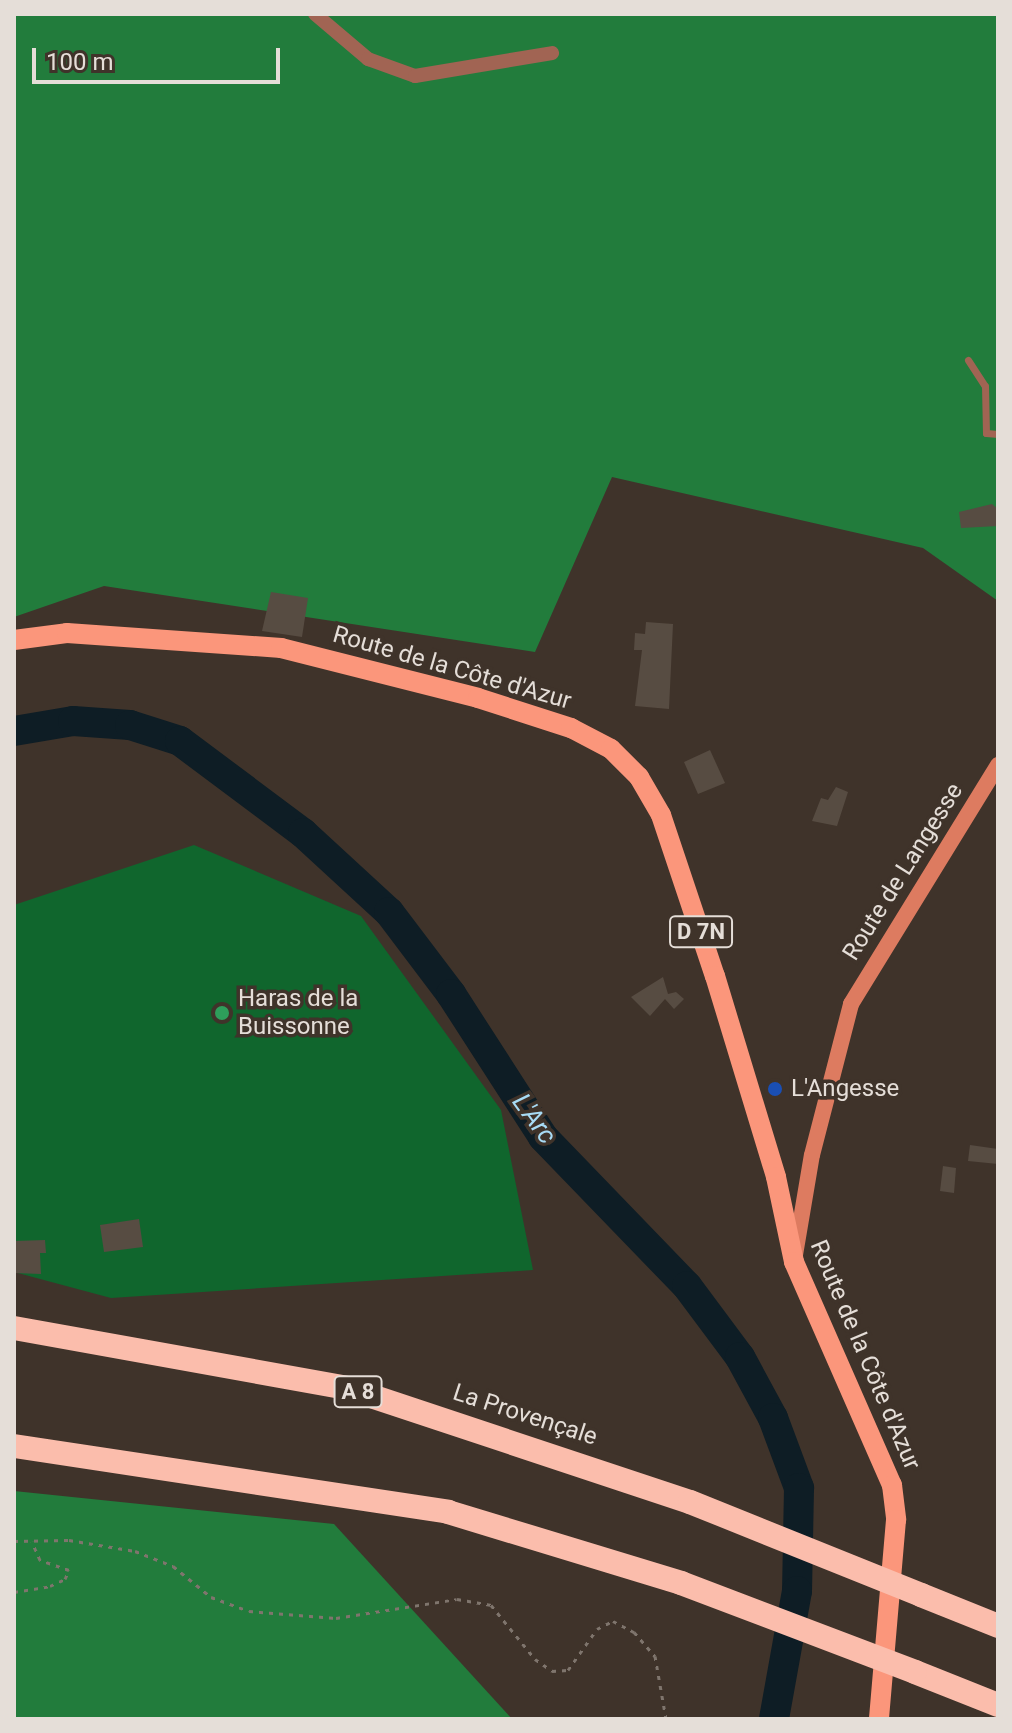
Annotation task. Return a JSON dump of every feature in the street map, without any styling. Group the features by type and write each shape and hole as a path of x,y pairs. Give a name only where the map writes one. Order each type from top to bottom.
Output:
{"highway":[{"name":"La Provençale","path":"14,1328 347,1388 690,1502 998,1626"},
{"path":"14,1446 448,1512 681,1583 998,1705"}],"main road":[{"name":"Route de la Côte d'Azur","path":"14,640 67,633 281,648 525,711 611,749 639,777 661,815 748,1083 794,1262 892,1485 896,1520 879,1719"}],"street":[{"path":"315,14 368,59 415,76 552,53"},
{"name":"Route de Langesse","path":"794,1262 812,1155 851,1004 998,765"}],"lane":[{"path":"968,360 985,386 986,433 998,434"}],"path":[{"path":"14,1541 69,1540 135,1551 173,1566 211,1597 249,1611 336,1618 457,1599 491,1605 535,1659 552,1671 568,1670 597,1629 613,1621 634,1632 655,1656 666,1719"},
{"path":"14,1592 50,1586 69,1570 40,1560 32,1542"}],"green space":[{"path":"14,14 998,14 998,601 923,548 612,477 535,652 104,586 14,617"},
{"name":"Haras de la Buissonne","path":"194,845 361,916 501,1110 533,1270 111,1298 14,1272 14,905"},
{"path":"14,1491 334,1524 512,1719 14,1719"}],"building":[{"path":"992,504 998,509 998,526 961,528 959,512"},
{"path":"271,592 308,598 302,637 262,631"},
{"path":"646,622 673,624 669,709 635,706 642,650 634,650 635,633 645,634"},
{"path":"710,750 725,783 698,794 684,762"},
{"path":"836,787 848,792 837,826 812,821 821,798 828,800"},
{"path":"663,977 668,994 676,992 684,999 674,1009 665,999 650,1016 631,997"},
{"path":"970,1145 998,1149 998,1164 968,1161"},
{"path":"943,1166 956,1168 954,1193 940,1191"},
{"path":"139,1219 143,1247 104,1252 100,1225"},
{"path":"45,1240 46,1253 40,1253 41,1274 14,1273 14,1241"}],"waterway":[{"name":"L'Arc","path":"14,731 73,721 130,725 180,741 303,833 389,912 451,994 543,1137 687,1286 740,1357 773,1418 799,1488 797,1591 774,1719"}],"place":[{"name":"Haras de la Buissonne","path":"222,1013"},
{"name":"L'Angesse","path":"775,1089"}]}
